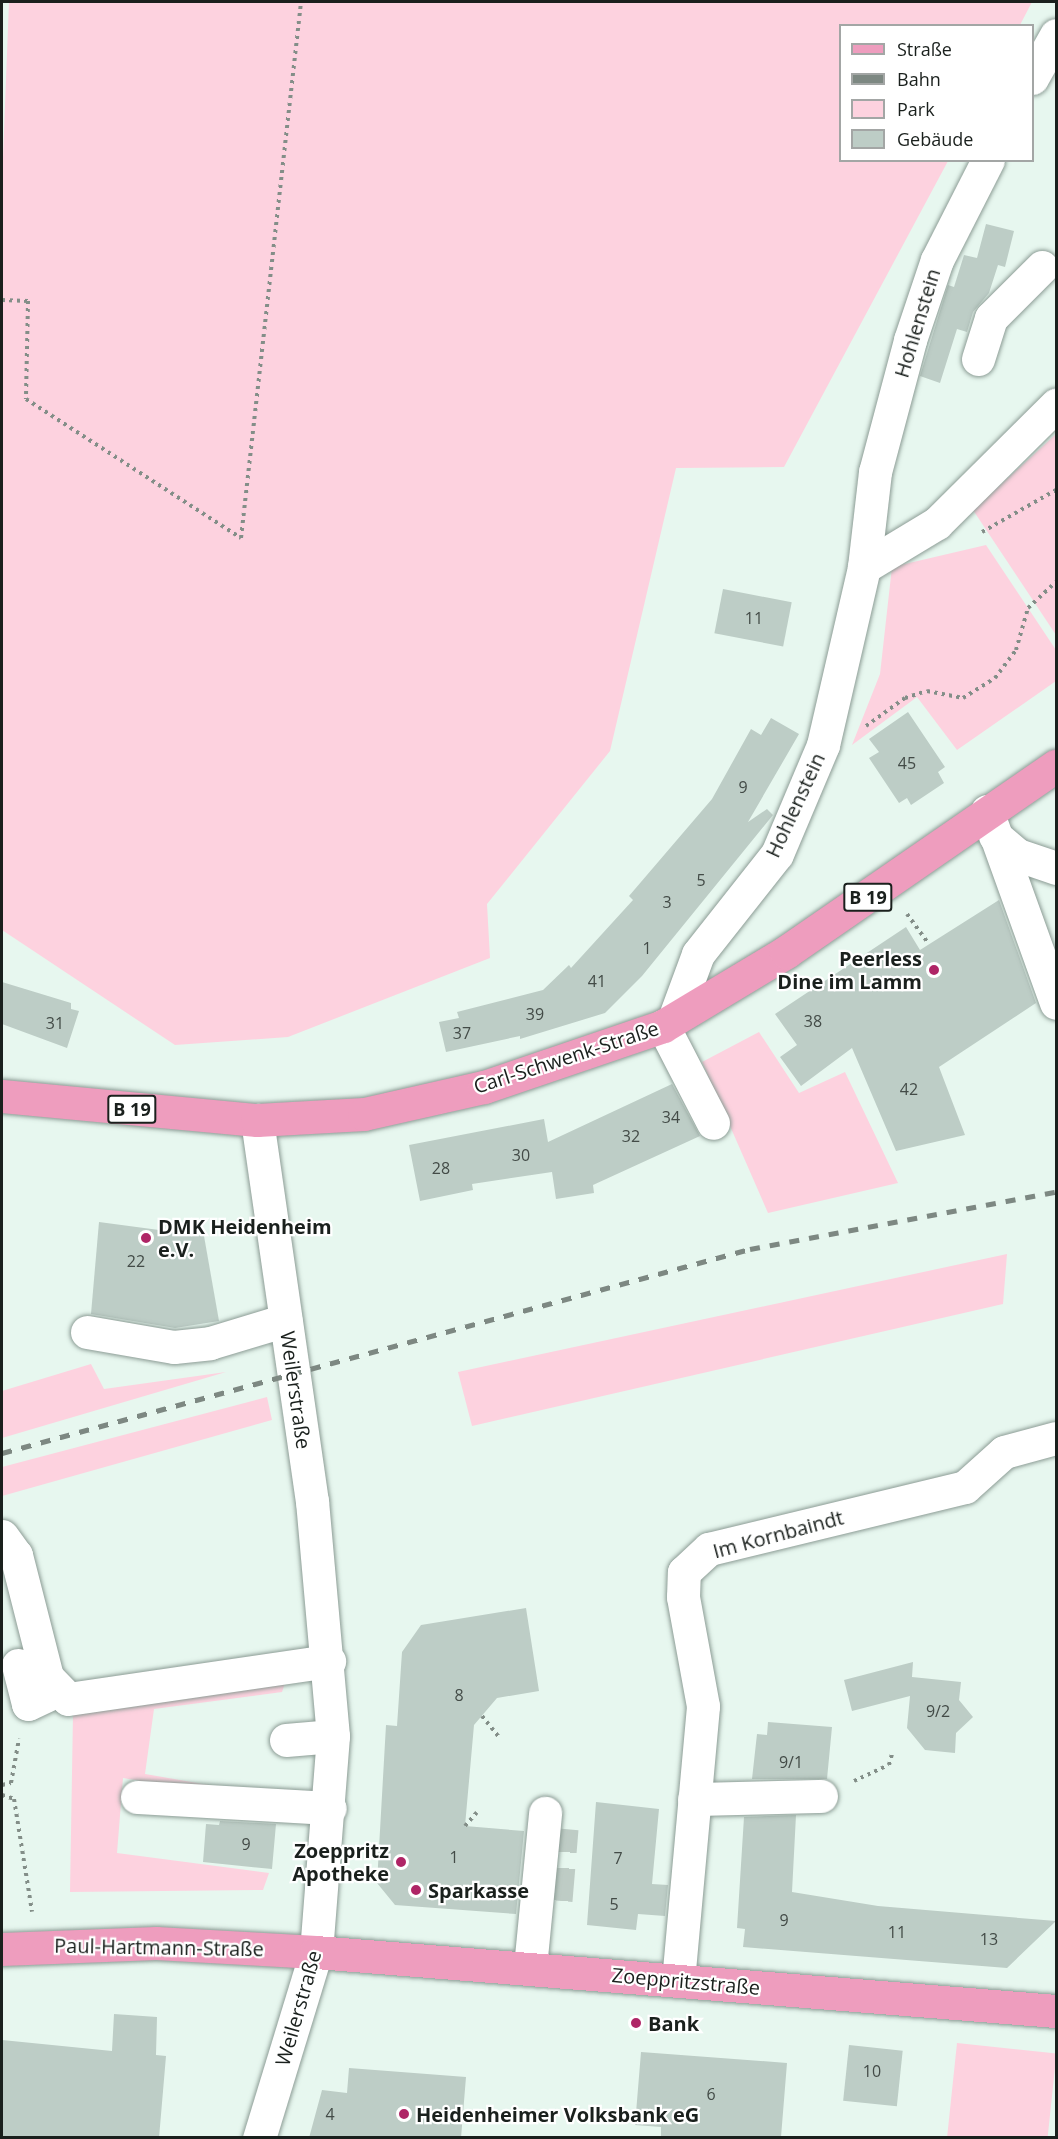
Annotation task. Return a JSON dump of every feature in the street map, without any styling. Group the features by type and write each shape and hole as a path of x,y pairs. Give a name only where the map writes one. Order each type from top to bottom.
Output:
{"main road":[{"name":"Carl-Schwenk-Straße","path":"3,1095 257,1120 364,1114 473,1089 668,1023 885,886 991,824 1056,766"},
{"name":"Paul-Hartmann-Straße","path":"2,1949 37,1944 156,1943 316,1952"},
{"name":"Zoeppritzstraße","path":"316,1952 540,1967 678,1981 1056,2011"}],"street":[{"path":"1034,74 1056,35"},
{"name":"Hohlenstein","path":"668,1023 698,954 733,905 777,854 823,745 864,567 875,472 910,340 937,260 987,162"},
{"path":"978,359 991,318 1052,269"},
{"path":"864,567 937,523 1056,405"},
{"path":"991,824 1018,855 1056,868"},
{"path":"991,824 1056,1003"},
{"path":"668,1023 713,1123"},
{"name":"Weilerstraße","path":"257,1120 286,1320 329,1661 333,1736 330,1808 316,1952 259,2138"},
{"path":"87,1332 174,1347 210,1342 286,1320"},
{"name":"Im Kornbaindt","path":"678,1981 703,1706 683,1597 684,1572 709,1549 965,1487 1004,1452 1056,1438"},
{"path":"2,1536 16,1555 47,1677 56,1691 68,1700 83,1700 329,1661"},
{"path":"18,1665 28,1704 56,1691"},
{"path":"20,1727 56,1691"},
{"path":"286,1740 333,1736"},
{"path":"694,1799 821,1796"},
{"path":"137,1797 330,1808"},
{"path":"540,1967 545,1813"},
{"path":"540,1967 556,1900"}],"path":[{"path":"2,300 28,301 26,399 241,538 301,2"},
{"path":"823,745 851,735 905,698 927,691 963,698 994,678 1016,650 1028,608 1056,582"},
{"path":"921,933 929,944"},
{"path":"482,1716 498,1736"},
{"path":"2,1785 10,1783 20,1727"},
{"path":"821,1796 889,1766 892,1754"},
{"path":"2,1795 14,1799 37,1944"},
{"path":"465,1826 477,1812"}],"green space":[{"path":"9,2 1032,2 1021,24 839,24 839,162 947,162 784,467 676,468 610,751 487,904 490,958 288,1037 175,1045 2,930 2,183"},
{"path":"1056,434 1056,635 973,510"},
{"path":"986,545 1056,650 1056,681 957,750 917,697 852,745 880,674 892,567"},
{"path":"759,1032 799,1093 845,1072 898,1183 768,1213 702,1062"},
{"path":"1007,1254 1003,1304 472,1426 458,1372"},
{"path":"91,1364 104,1389 226,1372 2,1438 2,1391"},
{"path":"267,1397 272,1420 2,1496 2,1467"},
{"path":"286,1680 282,1692 154,1709 145,1774 238,1790 237,1797 123,1778 117,1853 269,1873 263,1890 70,1892 73,1714"},
{"path":"957,2043 1056,2053 1048,2138 947,2137"}],"building":[{"path":"986,224 1014,231 1005,267 998,265 989,293 973,312 967,332 957,329 940,383 920,376 948,285 954,287 964,255 977,258"},
{"path":"723,589 792,602 783,647 714,633"},
{"path":"908,712 945,767 938,772 944,783 911,805 907,798 899,803 869,758 879,752 869,739"},
{"path":"771,718 799,734 748,822 767,809 773,815 642,976 605,1013 520,1039 520,1036 446,1052 439,1022 459,1018 457,1012 543,990 569,965 571,968 633,900 629,896 712,799 751,729 761,735"},
{"path":"999,900 1036,1003 939,1067 965,1135 896,1151 852,1048 801,1086 780,1057 797,1045 775,1014 906,927 920,950"},
{"path":"2,982 71,1003 71,1009 79,1011 67,1048 2,1024"},
{"path":"672,1084 700,1136 593,1185 594,1193 556,1199 552,1172 472,1184 473,1190 420,1201 409,1145 544,1119 548,1142"},
{"path":"99,1222 204,1236 219,1321 175,1328 91,1314"},
{"path":"526,1608 539,1691 497,1698 474,1725 465,1826 524,1831 516,1914 395,1905 377,1883 386,1725 397,1726 402,1652 421,1625"},
{"path":"913,1662 912,1677 961,1682 959,1700 973,1717 956,1733 955,1753 925,1750 907,1728 910,1696 852,1711 844,1680"},
{"path":"768,1722 832,1727 827,1779 752,1779 757,1734 767,1735"},
{"path":"596,1802 659,1809 652,1884 668,1885 665,1916 638,1914 636,1930 587,1925"},
{"path":"796,1815 792,1892 878,1906 1056,1921 1007,1968 743,1947 745,1929 737,1928 744,1817"},
{"path":"220,1821 276,1824 272,1869 203,1862 206,1824 219,1825"},
{"path":"114,2014 157,2017 156,2055 166,2056 159,2138 2,2138 2,2040 112,2051"},
{"path":"849,2045 903,2051 897,2106 843,2101"},
{"path":"641,2052 787,2063 781,2137 661,2136 661,2127 635,2125"},
{"name":"Heidenheimer Volksbank eG","path":"349,2068 466,2077 461,2138 309,2138 322,2090 347,2093"}],"tunnel":[{"path":"556,1900 562,1828"}],"railway":[{"path":"2,1453 750,1249 1056,1192"}],"place":[{"name":"Peerless Dine im Lamm","path":"934,970"},
{"name":"DMK Heidenheim e.V.","path":"146,1238"},
{"name":"Zoeppritz Apotheke","path":"401,1862"},
{"name":"Sparkasse","path":"416,1890"},
{"name":"Bank","path":"636,2023"},
{"name":"Heidenheimer Volksbank eG","path":"404,2114"}]}
